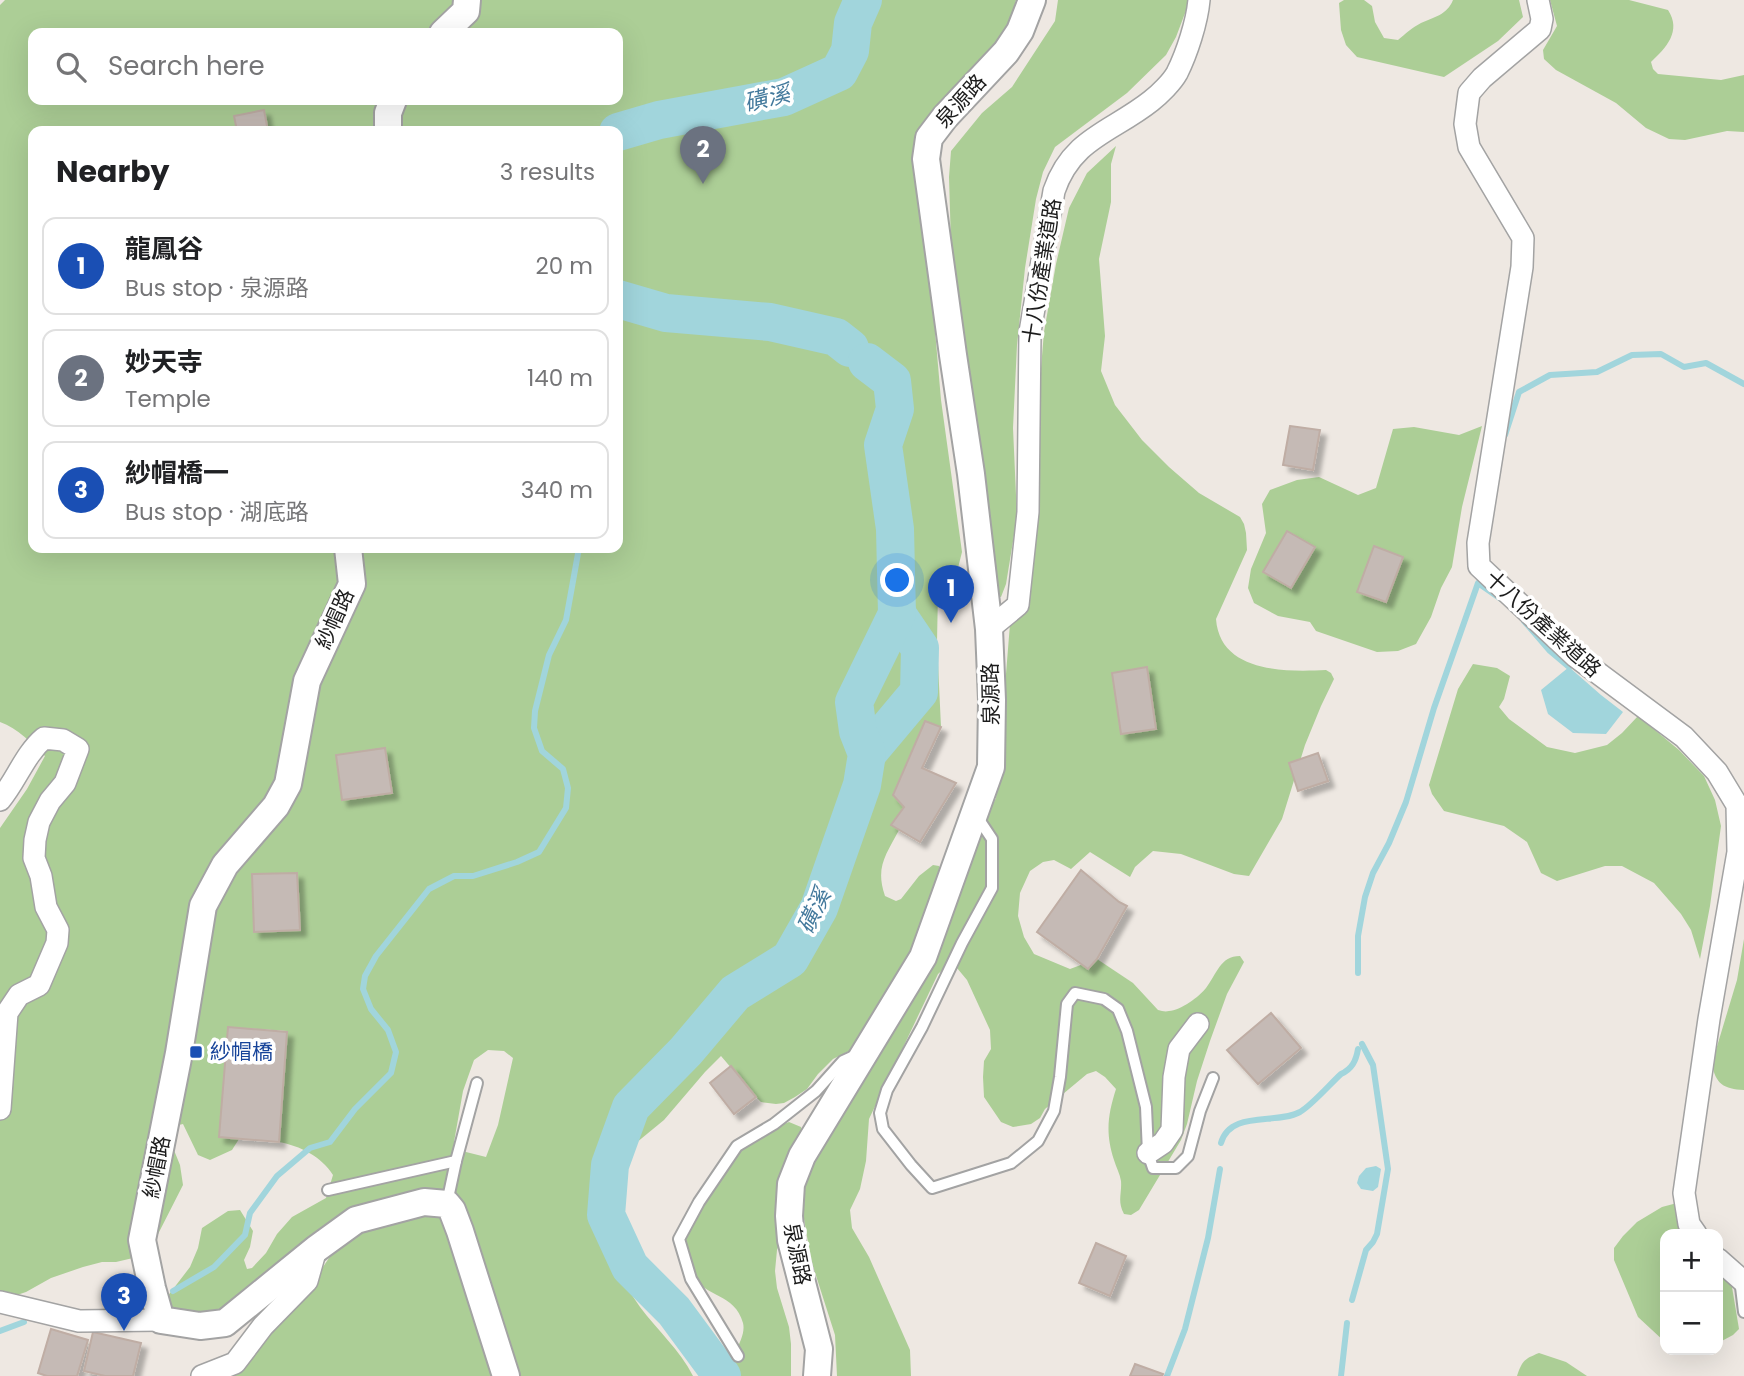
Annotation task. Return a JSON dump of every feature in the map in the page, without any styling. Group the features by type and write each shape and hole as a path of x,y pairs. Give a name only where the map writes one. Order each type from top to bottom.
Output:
{"street":[{"path":"448,28 466,12 467,0"},
{"name":"泉源路","path":"817,1376 819,1349 791,1240 789,1216 792,1184 802,1156 923,957 991,767 989,629 971,474 926,159 929,138 1006,52 1020,31 1032,0"},
{"name":"十八份產業道路","path":"989,629 1018,605 1028,512 1030,332 1054,191 1060,172 1086,142 1152,100 1176,75 1198,16 1199,0"},
{"name":"十八份產業道路","path":"1538,0 1542,19 1540,29 1482,78 1469,93 1465,124 1469,147 1523,238 1522,267 1478,543 1479,566 1575,656 1684,737 1741,802 1738,852 1709,1019 1684,1193 1689,1224 1692,1229"},
{"path":"388,126 391,105"},
{"name":"紗帽路","path":"162,1320 142,1240 179,1054 203,906 225,865 276,806 288,784 307,681 352,584 349,553"},
{"path":"0,800 10,789 35,745 44,738 63,740 78,749 65,783 50,801 39,822 35,839 34,858 41,876 46,907 58,930 57,943 39,985 19,995 8,1013 0,1109"},
{"path":"1148,1153 1163,1143 1172,1129 1174,1077 1179,1049 1198,1024"},
{"path":"0,1302 79,1321 162,1320 200,1326 225,1323 356,1220 424,1202 447,1204 460,1231 506,1376"},
{"path":"202,1376 235,1363 263,1326 307,1281 316,1249"},
{"path":"1723,1263 1742,1280"}],"lane":[{"path":"974,812 992,839 992,888 887,1090 880,1113 883,1129 911,1165 932,1188 1011,1163 1038,1140 1054,1111 1067,1004 1075,993 1104,999 1118,1009 1127,1031 1146,1107 1148,1153 1153,1168 1176,1168 1188,1156 1200,1111 1213,1079"},
{"path":"738,1356 691,1279 678,1239 737,1146 774,1124 816,1091 843,1061 865,1051"},
{"path":"447,1204 477,1083"},
{"path":"328,1190 456,1161"},
{"path":"1742,1280 1744,1312"}],"green space":[{"path":"5,0 1016,0 1002,43 919,145 941,400 962,552 958,568 941,579 938,592 937,642 941,727 925,721 893,794 904,807 892,825 899,830 883,862 882,886 885,896 896,901 933,865 939,866 943,874 917,942 853,1049 833,1059 807,1089 784,1103 776,1104 761,1102 721,1056 664,1120 625,1152 600,1230 634,1298 682,1357 693,1376 221,1376 313,1282 331,1255 319,1243 235,1311 168,1315 167,1297 190,1267 202,1228 228,1211 240,1210 253,1231 244,1260 247,1269 252,1268 292,1217 326,1198 333,1175 328,1168 309,1153 279,1142 287,1031 228,1027 219,1137 239,1139 232,1150 210,1160 198,1155 183,1124 174,1126 169,1138 180,1165 183,1185 155,1240 133,1258 83,1267 51,1278 26,1292 8,1298 0,1297 0,828 27,789 45,756 19,732 0,722 0,5","holes":["488,1050 504,1051 513,1058 498,1125 486,1157 466,1152 454,1142 463,1091 474,1060"]},
{"path":"1058,0 1190,0 1166,55 1127,93 1055,147 1043,172 1025,268 1017,345 1013,428 1017,517 1006,584 1001,597 992,594 969,371 951,244 951,151 982,113 1012,87 1055,21"},
{"path":"1344,0 1364,0 1372,6 1375,22 1384,38 1398,40 1418,25 1444,12 1453,0 1519,0 1523,17 1498,41 1444,77 1357,57 1346,45 1341,30 1339,3"},
{"path":"1550,0 1629,0 1668,10 1672,18 1673,32 1667,45 1651,62 1653,69 1658,74 1721,80 1744,75 1744,132 1727,131 1685,140 1669,139 1646,128 1616,103 1556,70 1544,59 1543,50 1557,26"},
{"path":"1116,146 1111,164 1111,202 1099,259 1105,336 1101,371 1115,405 1142,440 1199,493 1240,517 1244,524 1247,550 1216,619 1220,637 1229,650 1258,666 1326,670 1334,679 1305,745 1282,819 1249,876 1234,874 1181,854 1153,851 1135,867 1130,877 1090,852 1071,869 1054,860 1043,862 1030,871 1020,893 1018,916 1024,937 1034,954 1070,969 1097,959 1133,983 1158,1010 1174,1010 1195,999 1228,959 1240,956 1244,962 1227,994 1210,1041 1181,1140 1139,1210 1131,1215 1124,1214 1121,1205 1121,1181 1111,1150 1109,1132 1109,1115 1116,1089 1096,1071 1087,1074 1031,1124 1013,1127 1001,1122 984,1097 984,1061 991,1049 990,1030 967,980 957,968 946,967 938,974 869,1119 866,1161 860,1189 850,1210 852,1228 869,1257 910,1350 911,1376 837,1376 835,1335 811,1260 804,1219 803,1186 812,1154 996,798 1010,624 1028,608 1039,502 1038,404 1044,332 1056,264 1069,208 1087,173"},
{"path":"1482,426 1462,507 1452,567 1431,617 1416,644 1398,651 1377,652 1316,631 1310,622 1278,616 1254,603 1248,588 1251,569 1266,533 1262,504 1270,490 1297,480 1319,477 1358,495 1376,488 1393,429 1414,427 1459,435"},
{"path":"1473,664 1497,668 1510,676 1499,707 1509,719 1547,747 1575,753 1607,745 1638,716 1679,750 1704,776 1715,800 1721,826 1700,959 1691,930 1654,883 1622,866 1605,866 1557,881 1541,873 1527,842 1504,826 1444,811 1429,785 1458,689"},
{"path":"1744,939 1744,1090 1726,1087 1718,1081 1712,1063 1737,980"},
{"path":"789,1122 801,1127 802,1131 775,1271 777,1288 789,1327 791,1376 720,1376 740,1343 743,1323 739,1313 727,1300 705,1288 694,1276 684,1236 724,1171 740,1152 772,1129"},
{"path":"1677,1203 1686,1229 1660,1229 1660,1337 1638,1317 1614,1260 1614,1248 1637,1222 1662,1207"},
{"path":"1723,1277 1732,1287 1739,1329 1723,1340"},
{"path":"1539,1353 1566,1362 1587,1376 1517,1376 1524,1361"}],"water":[{"path":"1569,667 1623,712 1606,734 1573,733 1548,714 1541,690"},
{"path":"1376,1166 1381,1169 1378,1187 1373,1191 1361,1189 1357,1183 1359,1176 1366,1168"}],"building":[{"path":"264,110 267,126 236,126 234,116"},
{"path":"1290,426 1320,430 1313,470 1283,465"},
{"path":"1287,531 1315,547 1291,588 1263,572"},
{"path":"1374,546 1403,557 1386,602 1357,592"},
{"path":"1147,667 1156,729 1121,734 1112,673"},
{"path":"925,721 941,727 922,768 956,783 920,842 891,825 904,807 893,795"},
{"path":"385,748 392,793 342,800 336,755"},
{"path":"1318,753 1328,781 1298,791 1289,763"},
{"path":"1081,870 1127,906 1097,959 1088,969 1037,932"},
{"path":"297,873 300,930 254,932 252,874"},
{"path":"1271,1013 1301,1048 1258,1084 1227,1050"},
{"path":"228,1027 287,1032 279,1142 219,1137"},
{"path":"731,1066 756,1097 734,1114 710,1083"},
{"path":"1096,1243 1126,1256 1110,1296 1079,1283"},
{"path":"51,1329 88,1340 77,1376 47,1376 38,1373"},
{"path":"93,1332 141,1343 133,1376 105,1376 84,1371"},
{"path":"1135,1364 1163,1374 1130,1376"}],"waterway":[{"name":"磺溪","path":"623,131 659,120 784,97 839,72 850,51 853,23 863,0"},
{"name":"磺溪","path":"623,300 666,313 770,322 836,337 850,348"},
{"path":"1505,435 1519,392 1550,375 1597,372 1632,355 1661,354 1684,367 1706,363 1744,384"},
{"name":"磺溪","path":"722,1376 674,1311 630,1267 606,1215 610,1165 631,1107 686,1051 735,993 790,959 819,908 862,785 867,754 858,731 854,702 897,614 895,529 883,445 895,409 892,381 867,362"},
{"path":"173,1291 214,1267 245,1235 250,1213 277,1176 310,1148 330,1142 355,1109 391,1073 396,1052 388,1030 371,1009 363,989 365,976 376,956 429,889 454,876 473,876 539,852 566,808 568,788 563,769 542,751 534,728 535,711 549,655 566,620 578,553"},
{"path":"1358,973 1358,936 1365,897 1373,873 1406,802 1434,708 1478,583 1501,599"},
{"path":"867,754 919,692 920,648 897,614"},
{"path":"1524,621 1550,651 1569,667"},
{"path":"1352,1300 1366,1250 1377,1234 1388,1169 1373,1065 1362,1044"},
{"path":"1221,1143 1226,1133 1234,1126 1255,1120 1290,1116 1305,1109 1351,1067 1358,1049"},
{"path":"1167,1376 1185,1329 1208,1238 1220,1169"},
{"path":"104,1312 136,1301"},
{"path":"0,1331 24,1322"},
{"path":"1341,1376 1347,1323"}],"place":[{"name":"妙天寺","path":"703,184"},
{"name":"龍鳳谷","path":"951,623"},
{"name":"紗帽橋","path":"196,1052"},
{"name":"紗帽橋一","path":"124,1331"}]}
